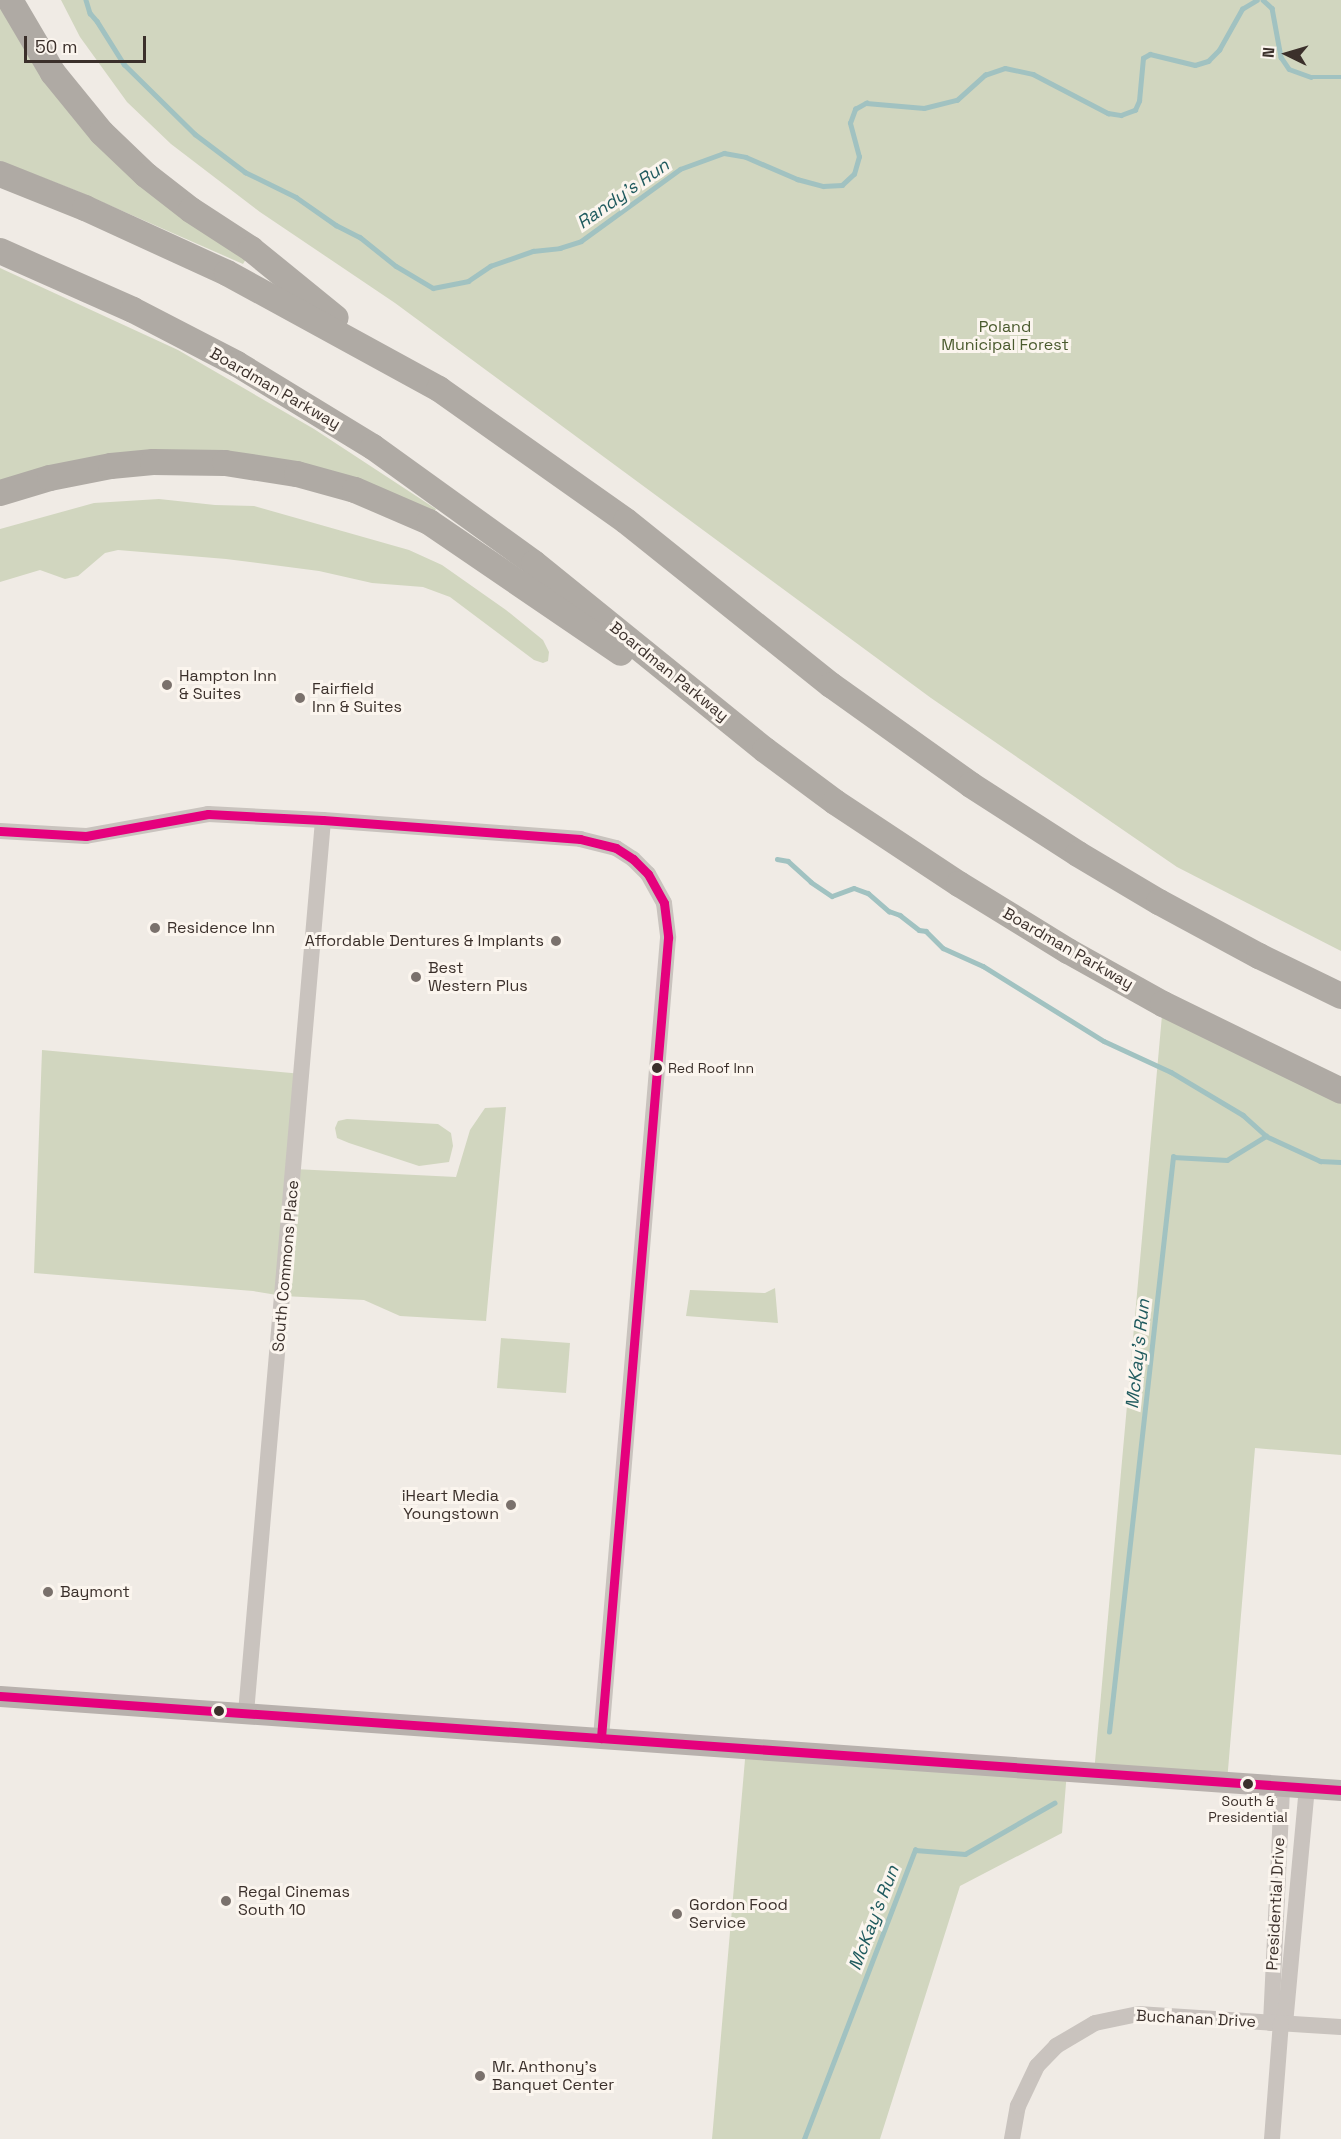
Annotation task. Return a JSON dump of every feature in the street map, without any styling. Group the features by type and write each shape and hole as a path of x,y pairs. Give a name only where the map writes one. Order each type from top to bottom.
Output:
{"highway":[{"path":"10,0 53,73 102,133 139,168 192,210 251,249 380,354"},
{"path":"0,174 163,242 380,354 439,388 590,495 831,684 971,785 1078,854 1159,902 1259,956 1341,996"},
{"name":"Boardman Parkway","path":"0,251 133,310 237,364 373,447 534,563 765,750 835,802 959,884 1068,951 1162,1004 1341,1091"},
{"path":"0,492 101,468 153,462 225,463 265,468 355,490 429,522 765,750"}],"main road":[{"path":"0,1696 1341,1790"}],"street":[{"path":"0,831 86,836 208,814 324,820 580,839 603,843 624,852 648,874 664,903 668,938 600,1738"},
{"name":"South Commons Place","path":"246,1713 324,820"},
{"name":"Presidential Drive","path":"1272,2139 1279,2023 1282,1786"},
{"name":"Presidential Drive","path":"1279,2023 1307,1788"},
{"name":"Buchanan Drive","path":"1012,2139 1018,2106 1037,2066 1056,2046 1095,2023 1138,2014 1341,2027"}],"green space":[{"name":"Poland Municipal Forest","path":"61,0 1341,0 1341,951 1177,867 931,698 395,303 260,212 171,144 127,102 80,37"},
{"path":"0,3 15,33 246,259 243,264 77,191 0,161"},
{"path":"0,268 178,350 314,429 436,509 432,515 267,461 0,484"},
{"path":"159,499 215,505 254,506 409,550 442,565 506,610 543,640 549,652 548,661 543,663 534,660 450,597 423,587 372,583 319,571 226,559 118,550 105,553 78,576 65,579 40,570 0,582 0,529 94,503"},
{"path":"1163,1004 1341,1091 1341,1455 1255,1448 1227,1782 1094,1773"},
{"path":"42,1050 302,1074 294,1169 456,1177 470,1130 485,1108 506,1107 486,1321 400,1316 364,1300 283,1296 253,1291 34,1273"},
{"path":"347,1119 438,1124 451,1133 453,1146 449,1162 419,1166 337,1138 335,1128 338,1121"},
{"path":"775,1288 778,1323 686,1316 690,1290 765,1293"},
{"path":"501,1338 570,1343 566,1393 497,1388"},
{"path":"746,1748 1067,1771 1062,1833 960,1886 880,2139 712,2139"}],"waterway":[{"name":"Randy's Run","path":"86,0 90,13 124,64 195,134 245,172 296,197 336,225 360,237 396,266 433,288 468,281 490,266 533,251 560,248 581,241 680,169 724,153 746,157 797,179 823,186 842,185 854,174 859,157 850,123 855,109 866,103 924,108 957,100 985,75 1005,68 1033,74 1108,113 1121,115 1135,110 1139,101 1143,58 1150,54 1195,65 1208,61 1219,50 1242,9 1257,0"},
{"name":"Randy's Run","path":"1263,0 1272,8 1281,57 1289,69 1311,77 1341,77"},
{"path":"777,859 788,861 811,882 832,896 854,888 868,893 889,911 900,915 919,930 926,931 943,948 983,966 1104,1041 1171,1072 1243,1115 1266,1136"},
{"name":"McKay's Run","path":"1109,1732 1173,1157 1227,1160 1266,1136 1320,1161 1341,1162"},
{"name":"McKay's Run","path":"804,2139 915,1850 965,1854 1054,1803"}],"transit line":[{"path":"0,831 86,836 208,814 323,820 580,839 616,848 633,859 648,874 664,903 668,938 601,1738"},
{"path":"0,1696 1341,1790"}],"place":[{"name":"Hampton Inn & Suites","path":"167,685"},
{"name":"Fairfield Inn & Suites","path":"300,698"},
{"name":"Residence Inn","path":"155,928"},
{"name":"Affordable Dentures & Implants","path":"556,941"},
{"name":"Best Western Plus","path":"416,977"},
{"name":"Red Roof Inn","path":"657,1068"},
{"name":"iHeart Media Youngstown","path":"511,1505"},
{"name":"Baymont","path":"48,1592"},
{"name":"South & Presidential","path":"1248,1784"},
{"name":"Regal Cinemas South 10","path":"226,1901"},
{"name":"Gordon Food Service","path":"677,1914"},
{"name":"Mr. Anthony's Banquet Center","path":"480,2076"}]}
